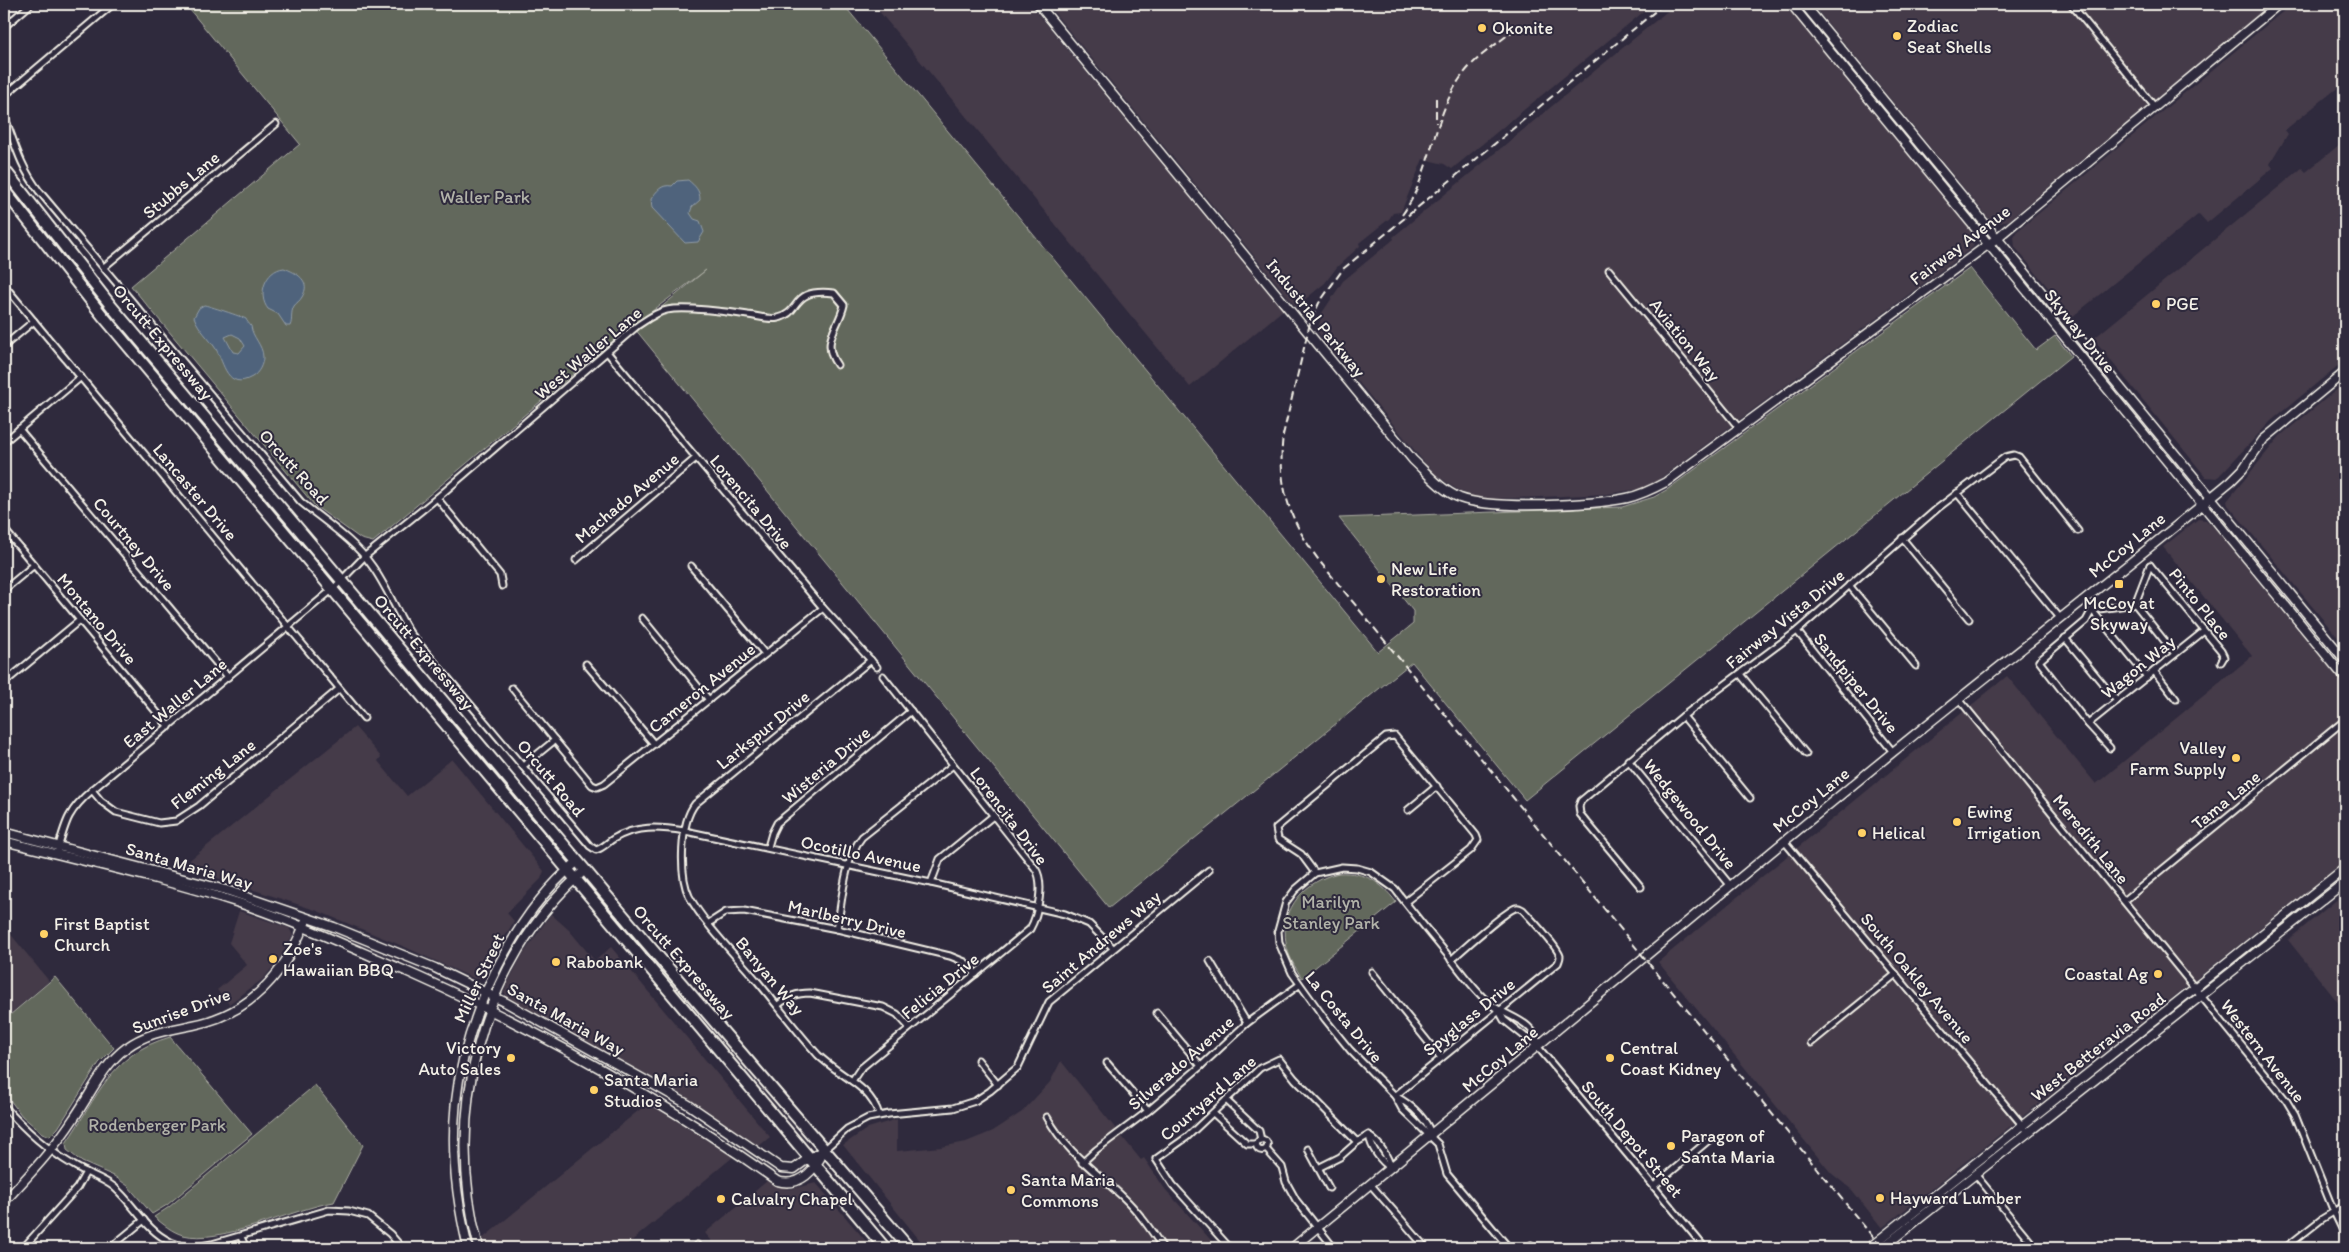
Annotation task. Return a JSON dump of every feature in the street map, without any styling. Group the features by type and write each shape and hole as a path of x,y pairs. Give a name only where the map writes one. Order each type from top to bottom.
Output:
{"highway":[{"name":"Orcutt Expressway","path":"4,169 106,300 578,861 824,1151 909,1248"},
{"name":"Orcutt Expressway","path":"4,190 102,315 885,1248"}],"main road":[{"name":"Industrial Parkway","path":"1038,4 1414,460 1435,482 1461,498 1494,504 1593,502 1628,498 1646,493"},
{"name":"Skyway Drive","path":"1791,4 2345,678"},
{"name":"Skyway Drive","path":"1804,4 2345,660"},
{"name":"Fairway Avenue","path":"1646,493 1666,482 1997,238 2278,4"},
{"name":"McCoy Lane","path":"1292,1248 1432,1136 1730,885 2211,498 2243,469 2264,440 2345,372"},
{"name":"Santa Maria Way","path":"4,832 58,850 198,891 304,927 429,980 490,1010 660,1102 777,1181 785,1183 797,1181 816,1167 824,1151"},
{"name":"Santa Maria Way","path":"4,841 58,850 226,890 308,918 435,968 495,997 689,1105 781,1168 794,1170 809,1158 824,1151"},
{"name":"Miller Street","path":"468,1248 455,1181 453,1125 462,1059 479,1005 508,946 546,892 578,861"},
{"name":"West Betteravia Road","path":"2199,992 2345,868"},
{"name":"Miller Street","path":"479,1248 471,1220 466,1181 465,1129 473,1066 495,997 519,950 534,927 576,878 586,870"},
{"name":"West Betteravia Road","path":"1869,1248 2026,1129 2199,992 2345,882"},
{"name":"Sunrise Drive","path":"4,1202 51,1150 109,1064 126,1048 156,1032 216,1018 249,1001 280,972 292,954 308,918"},
{"name":"West Betteravia Road","path":"1882,1248 1975,1174 2026,1129"}],"street":[{"path":"4,27 31,4"},
{"path":"4,96 113,4"},
{"path":"2071,4 2154,106"},
{"name":"Orcutt Road","path":"4,115 18,158 27,175 301,502 340,533 373,566 397,614 410,633 590,846 596,850"},
{"name":"Stubbs Lane","path":"104,267 276,124"},
{"name":"Aviation Way","path":"1609,270 1739,428"},
{"name":"Lancaster Drive","path":"4,285 364,718"},
{"name":"West Waller Lane","path":"333,589 364,557 437,498 637,326 668,309 723,311 777,318 790,310 806,294 834,293 844,305 829,349 837,365"},
{"path":"4,346 34,321"},
{"name":"Lorencita Drive","path":"607,352 823,608 876,667"},
{"path":"4,442 81,377"},
{"name":"Courtney Drive","path":"19,429 228,677"},
{"name":"Fairway Vista Drive","path":"1641,887 1580,814 1578,809 1581,801 1628,760 1796,631 1902,538 2002,459 2014,455 2019,456 2078,531"},
{"name":"Machado Avenue","path":"576,560 696,458"},
{"path":"1958,493 2060,618"},
{"path":"437,498 500,575 502,586"},
{"name":"Montano Drive","path":"4,529 169,727"},
{"path":"1902,538 1969,619"},
{"path":"4,590 34,565"},
{"name":"Pinto Place","path":"2135,604 2150,565 2223,654 2222,662"},
{"path":"691,566 765,654"},
{"path":"1849,585 1916,666"},
{"name":"East Waller Lane","path":"58,850 64,825 70,812 92,790 333,589"},
{"path":"2092,610 2135,604 2175,654"},
{"name":"Cameron Avenue","path":"555,740 592,784 597,787 604,784 823,608"},
{"path":"2092,610 2086,621 2039,661 2088,724 2110,748"},
{"path":"2092,610 2147,677"},
{"path":"642,618 709,700"},
{"path":"4,683 80,620"},
{"name":"Sandpiper Drive","path":"1796,631 1893,752"},
{"name":"Wagon Way","path":"2088,724 2204,631"},
{"path":"2066,638 2117,701"},
{"name":"Larkspur Drive","path":"686,831 691,809 695,804 871,660"},
{"path":"586,664 654,744"},
{"path":"2154,671 2176,698"},
{"path":"1740,674 1806,754"},
{"name":"Lorencita Drive","path":"884,676 1037,870 1039,889 1037,908"},
{"name":"Fleming Lane","path":"92,790 116,812 158,823 176,821 199,806 339,688"},
{"path":"512,688 555,740 523,766"},
{"name":"Meredith Lane","path":"1959,699 2199,992"},
{"name":"Wisteria Drive","path":"768,847 772,833 778,823 911,711"},
{"path":"1683,716 1750,798"},
{"name":"Tama Lane","path":"2124,901 2345,720"},
{"path":"1315,873 1301,854 1278,839 1276,828 1278,824 1386,737 1392,735 1398,737 1478,840 1471,850 1405,902"},
{"name":"Wedgewood Drive","path":"1628,760 1730,885"},
{"path":"837,929 849,865 856,844 862,837 953,765"},
{"path":"1408,810 1437,786"},
{"path":"931,883 940,859 993,816"},
{"name":"Ocotillo Avenue","path":"596,850 628,832 643,827 662,827 686,831 931,883 1081,920 1097,931 1113,948"},
{"name":"Banyan Way","path":"686,831 682,860 684,878 690,897 709,924 818,1054 828,1064 870,1095 879,1115"},
{"name":"South Oakley Avenue","path":"1784,841 2026,1129"},
{"name":"South Depot Street","path":"1315,873 1342,867 1371,872 1396,889 1470,984 1499,1011 1510,1014 1532,1030 1537,1036 1538,1047 1705,1248"},
{"name":"Saint Andrews Way","path":"824,1151 847,1129 879,1115 953,1108 974,1101 998,1085 1018,1067 1049,1002 1210,870"},
{"name":"La Costa Drive","path":"1315,873 1295,890 1286,902 1278,931 1282,954 1299,985 1350,1050 1395,1096 1402,1109 1422,1130 1432,1136"},
{"name":"Felicia Drive","path":"852,1081 860,1069 1030,929 1037,908"},
{"name":"Spyglass Drive","path":"1395,1096 1558,963 1560,959 1559,954 1523,910 1514,908 1451,960"},
{"name":"Marlberry Drive","path":"709,924 726,912 744,911 837,929 950,956 965,962 976,974"},
{"path":"1210,961 1247,1023"},
{"path":"1372,972 1441,1058"},
{"path":"1812,1043 1896,974"},
{"name":"Silverado Avenue","path":"1082,1163 1096,1150 1148,1112 1247,1023 1299,985"},
{"name":"Western Avenue","path":"2199,992 2295,1114 2345,1236"},
{"path":"778,1006 798,993 810,993 883,1007 897,1014 910,1028"},
{"path":"1157,1013 1201,1066"},
{"name":"Courtyard Lane","path":"1230,1248 1173,1185 1156,1159 1187,1137 1260,1068 1279,1059 1295,1079 1357,1142"},
{"path":"978,1060 998,1085"},
{"path":"1107,1063 1148,1112"},
{"path":"1226,1100 1259,1131 1260,1151 1266,1149"},
{"path":"4,1106 24,1128 51,1150 111,1185 122,1194 158,1235 172,1243 199,1247 241,1237 329,1210 349,1211 368,1216 379,1224 402,1248"},
{"path":"1213,1113 1247,1144 1266,1142 1266,1149 1282,1168 1292,1194 1334,1248"},
{"path":"1047,1117 1066,1146 1082,1163 1125,1199 1149,1227 1163,1248"},
{"path":"1318,1168 1340,1157 1357,1142 1369,1135 1370,1143 1384,1164 1391,1168"},
{"path":"1432,1136 1442,1150 1443,1164 1447,1174 1509,1248"},
{"path":"1654,1186 1710,1139"},
{"path":"1308,1149 1329,1188"},
{"path":"24,1248 72,1194 86,1172"},
{"path":"1975,1174 2036,1248"},
{"path":"1371,1185 1426,1248"},
{"path":"2285,1248 2322,1219 2345,1205"},
{"path":"110,1248 144,1220"},
{"path":"241,1237 246,1248"}],"shaded area":[{"path":"873,4 1030,4 1283,310 1190,387"},
{"path":"1047,4 1653,4 1452,169 1444,164 1423,159 1401,212 1393,213 1389,219 1359,243 1360,246 1337,267 1325,283 1296,307"},
{"path":"1676,4 1785,4 1973,232 1975,238 1973,247 1654,483 1640,489 1608,494 1493,499 1472,496 1459,491 1436,475 1424,462 1315,329 1319,325 1322,313 1343,281 1394,239 1393,237"},
{"path":"1812,4 2271,4 2009,220 2001,223 1990,220"},
{"path":"2292,4 2345,4 2345,82 2285,130 2288,134 2270,164 2273,168 2207,223 2199,214 2072,317 2015,247 2014,237 2016,232"},
{"path":"2345,140 2345,360 2271,421 2219,476 2216,478 2206,477 2093,339 2302,168 2306,172"},
{"path":"2345,383 2345,646 2228,505 2227,501 2280,436"},
{"path":"2198,519 2206,520 2216,530 2345,686 2345,861 1882,1228 1852,1190 1831,1173 1658,962 2007,676 2096,784 2252,656 2163,547"},
{"path":"355,727 381,757 378,761 407,796 452,759 544,871 541,879 507,913 514,921 481,978 475,979 405,947 315,910 202,873 204,866 187,862"},
{"path":"2345,893 2345,1011 2288,940"},
{"path":"239,911 289,928 293,935 280,958 263,979 229,1004 217,990 247,965 229,943"},
{"path":"551,914 569,930 595,961 611,947 770,1137 759,1146 680,1093 507,997 504,992 508,982 523,954"},
{"path":"4,926 49,981 4,1019"},
{"path":"1061,1061 1141,1160 1144,1158 1165,1189 1218,1248 926,1248 843,1145 868,1128 897,1119 897,1151 941,1147 966,1142 993,1131 1022,1112 1050,1082"},
{"path":"645,1101 733,1157 623,1248 485,1248 482,1239 644,1106"},
{"path":"767,1181 775,1186 790,1189 816,1183 872,1248 711,1248 711,1240 705,1233"}],"green space":[{"name":"Waller Park","path":"185,4 843,4 1378,652 1413,624 1413,611 1339,518 1622,507 1654,497 1668,489 1970,268 2036,350 2055,336 2071,356 1525,800 1412,662 1109,908 635,329 706,270 609,344 373,542 361,539 315,506 131,286 300,144"},
{"name":"Marilyn Stanley Park","path":"1339,873 1357,874 1371,879 1384,888 1396,902 1302,978 1287,948 1285,930 1287,918 1291,907 1306,889 1316,882"},
{"path":"55,977 114,1048 99,1063 58,1128 50,1136 42,1133 22,1116 4,1092 4,1020"},
{"name":"Rodenberger Park","path":"170,1037 252,1134 167,1205 152,1214 128,1186 114,1176 82,1162 67,1150 66,1143 97,1094 119,1066 133,1054"},
{"name":"Rodenberger Park","path":"315,1085 363,1145 334,1202 236,1231 199,1237 179,1234 154,1217 169,1207"}],"water":[{"path":"688,180 695,186 700,197 700,200 692,207 690,213 694,219 700,221 704,232 698,242 685,243 652,208 651,199 662,187 672,186 677,181"},
{"path":"284,268 302,278 305,286 302,297 293,309 290,326 286,326 278,314 268,309 263,297 263,290 268,278 272,273"},
{"path":"204,305 246,319 263,353 263,360 259,371 252,377 237,381 224,368 216,349 194,317 199,308","holes":["232,334 240,338 245,346 239,353 233,352 225,337"]}],"railway":[{"path":"1664,4 1343,269 1319,303 1310,323 1283,435 1282,471 1284,488 1288,503 1301,533 1321,563 1882,1248"},
{"path":"1402,215 1419,183 1443,113 1459,80 1471,65 1519,26"},
{"path":"1436,98 1436,123"}],"place":[{"name":"Okonite","path":"1482,28"},
{"name":"Zodiac Seat Shells","path":"1897,36"},
{"name":"PGE","path":"2156,304"},
{"name":"New Life Restoration","path":"1381,579"},
{"name":"McCoy at Skyway","path":"2119,584"},
{"name":"Valley Farm Supply","path":"2236,758"},
{"name":"Ewing Irrigation","path":"1957,822"},
{"name":"Helical","path":"1862,833"},
{"name":"First Baptist Church","path":"44,934"},
{"name":"Zoe's Hawaiian BBQ","path":"273,959"},
{"name":"Rabobank","path":"556,962"},
{"name":"Coastal Ag","path":"2158,974"},
{"name":"Victory Auto Sales","path":"511,1058"},
{"name":"Central Coast Kidney","path":"1610,1058"},
{"name":"Santa Maria Studios","path":"594,1090"},
{"name":"Paragon of Santa Maria","path":"1671,1146"},
{"name":"Santa Maria Commons","path":"1011,1190"},
{"name":"Hayward Lumber","path":"1880,1198"},
{"name":"Calvalry Chapel","path":"721,1199"}]}
